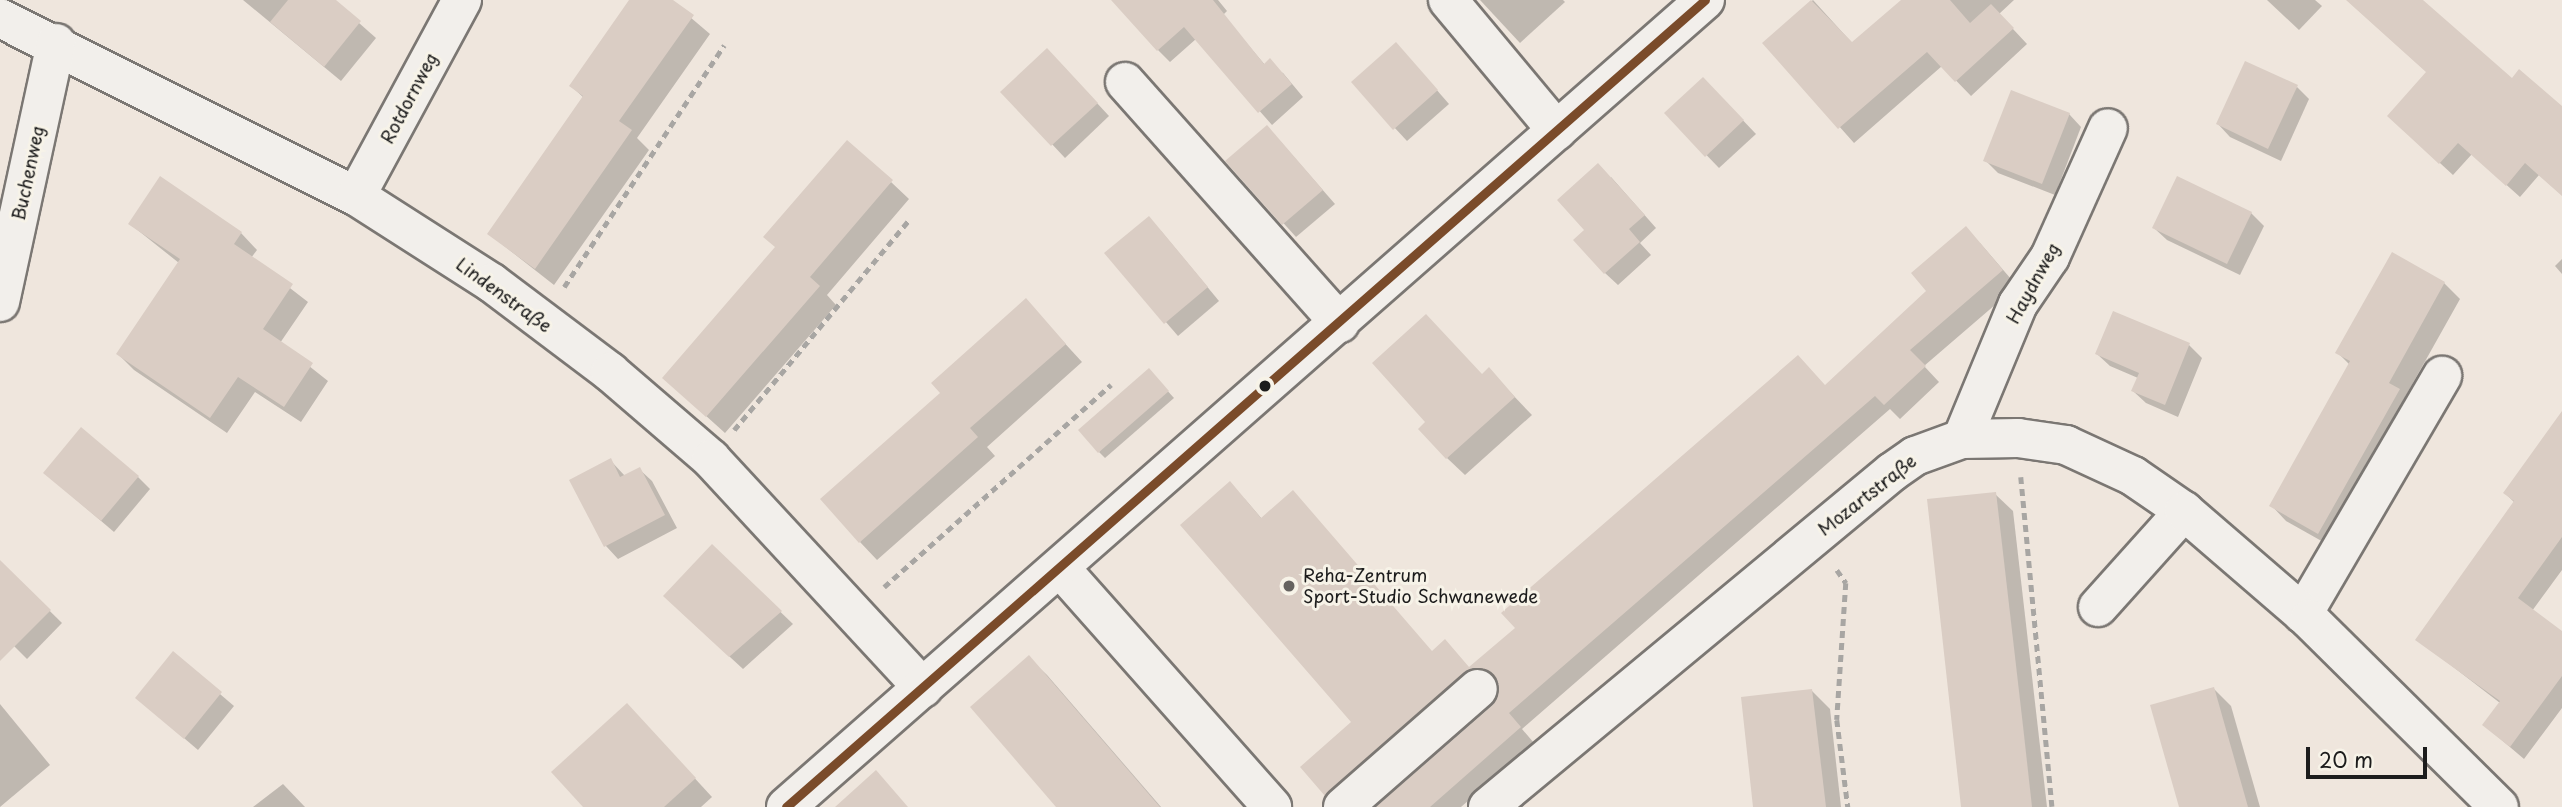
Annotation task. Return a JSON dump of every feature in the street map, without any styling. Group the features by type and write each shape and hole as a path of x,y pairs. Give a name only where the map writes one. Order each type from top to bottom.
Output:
{"street":[{"name":"Rotdornweg","path":"356,196 462,0"},
{"path":"1448,0 1557,131"},
{"path":"786,807 1061,569 1557,131 1668,12 1706,0"},
{"name":"Lindenstraße","path":"0,18 56,43 356,196 492,283 710,459 923,688"},
{"name":"Buchenweg","path":"0,302 56,43"},
{"path":"1125,82 1340,323"},
{"name":"Haydnweg","path":"1962,439 2018,304 2050,257 2108,128"},
{"path":"2303,614 2442,376"},
{"name":"Mozartstraße","path":"1488,807 1816,534 1915,456 1962,439 2018,438 2066,445 2133,475 2184,511 2303,614 2499,807"},
{"path":"2098,607 2184,511"},
{"path":"1061,569 1272,807"},
{"path":"1343,807 1478,689"}],"path":[{"path":"542,321 724,45"},
{"path":"710,459 908,221"},
{"path":"854,613 1111,385"},
{"path":"2018,438 2052,807"},
{"path":"1816,534 1846,583 1837,720 1847,807"}],"building":[{"path":"288,0 336,0 361,21 324,67 270,22"},
{"path":"629,0 673,0 694,15 619,121 632,130 535,269 487,234 583,96 569,86"},
{"path":"1111,0 1213,0 1264,64 1270,58 1292,84 1258,113 1184,27 1157,51"},
{"path":"1811,0 1852,42 1901,0 1950,0 1970,23 1991,4 2014,28 1955,82 1927,52 1838,129 1762,43"},
{"path":"2346,0 2423,0 2512,78 2519,69 2562,106 2562,196 2525,163 2506,186 2458,143 2439,164 2387,116 2426,72"},
{"path":"1396,42 1438,90 1393,130 1351,82"},
{"path":"1047,48 1098,103 1051,146 1000,92"},
{"path":"2245,61 2298,85 2268,149 2216,124"},
{"path":"1703,77 1744,120 1705,157 1664,113"},
{"path":"2011,90 2070,113 2042,184 1983,161"},
{"path":"1267,125 1323,190 1282,225 1225,161"},
{"path":"847,140 893,180 810,277 820,286 706,417 662,378 775,247 763,237"},
{"path":"1598,163 1645,215 1629,229 1640,242 1604,274 1573,240 1584,230 1557,200"},
{"path":"160,176 242,232 234,244 293,284 263,329 313,363 284,407 238,377 210,418 116,354 180,259 128,224"},
{"path":"2177,176 2252,212 2227,264 2152,228"},
{"path":"1149,216 1208,287 1164,324 1104,253"},
{"path":"1966,226 2003,270 1910,350 1926,366 1884,405 1875,396 1509,713 1521,727 1430,807 1376,807 1493,705 1499,684 1486,669 1464,673 1325,796 1300,767 1351,722 1180,525 1230,481 1261,518 1293,490 1432,651 1445,639 1469,667 1515,628 1501,613 1798,355 1825,385 1926,291 1911,273"},
{"path":"2392,252 2445,282 2389,383 2400,389 2318,534 2269,506 2350,361 2335,353"},
{"path":"1026,298 1066,344 970,428 978,437 859,543 820,499 940,393 931,383"},
{"path":"2113,311 2190,343 2165,405 2131,391 2139,373 2095,354"},
{"path":"1426,314 1482,374 1489,367 1515,397 1446,459 1418,429 1425,422 1372,363"},
{"path":"1149,368 1169,391 1098,453 1078,430"},
{"path":"2562,411 2562,537 2518,598 2562,631 2562,676 2510,747 2482,725 2500,701 2415,640 2514,501 2503,493"},
{"path":"81,427 139,476 101,521 43,473"},
{"path":"611,458 620,477 640,467 665,515 604,547 569,480"},
{"path":"1996,492 2032,807 1961,807 1927,499"},
{"path":"712,544 782,611 729,657 663,596"},
{"path":"0,560 51,610 0,661"},
{"path":"173,651 222,692 184,739 135,698"},
{"path":"1029,655 1160,807 1056,807 970,707"},
{"path":"2214,687 2248,807 2179,807 2150,705"},
{"path":"1812,689 1826,807 1753,807 1741,697"},
{"path":"627,703 696,778 664,807 583,807 551,772"},
{"path":"876,770 908,807 835,807"}],"transit line":[{"path":"786,807 1705,0"}],"place":[{"name":"Reha-Zentrum Sport-Studio Schwanewede","path":"1289,586"}]}
